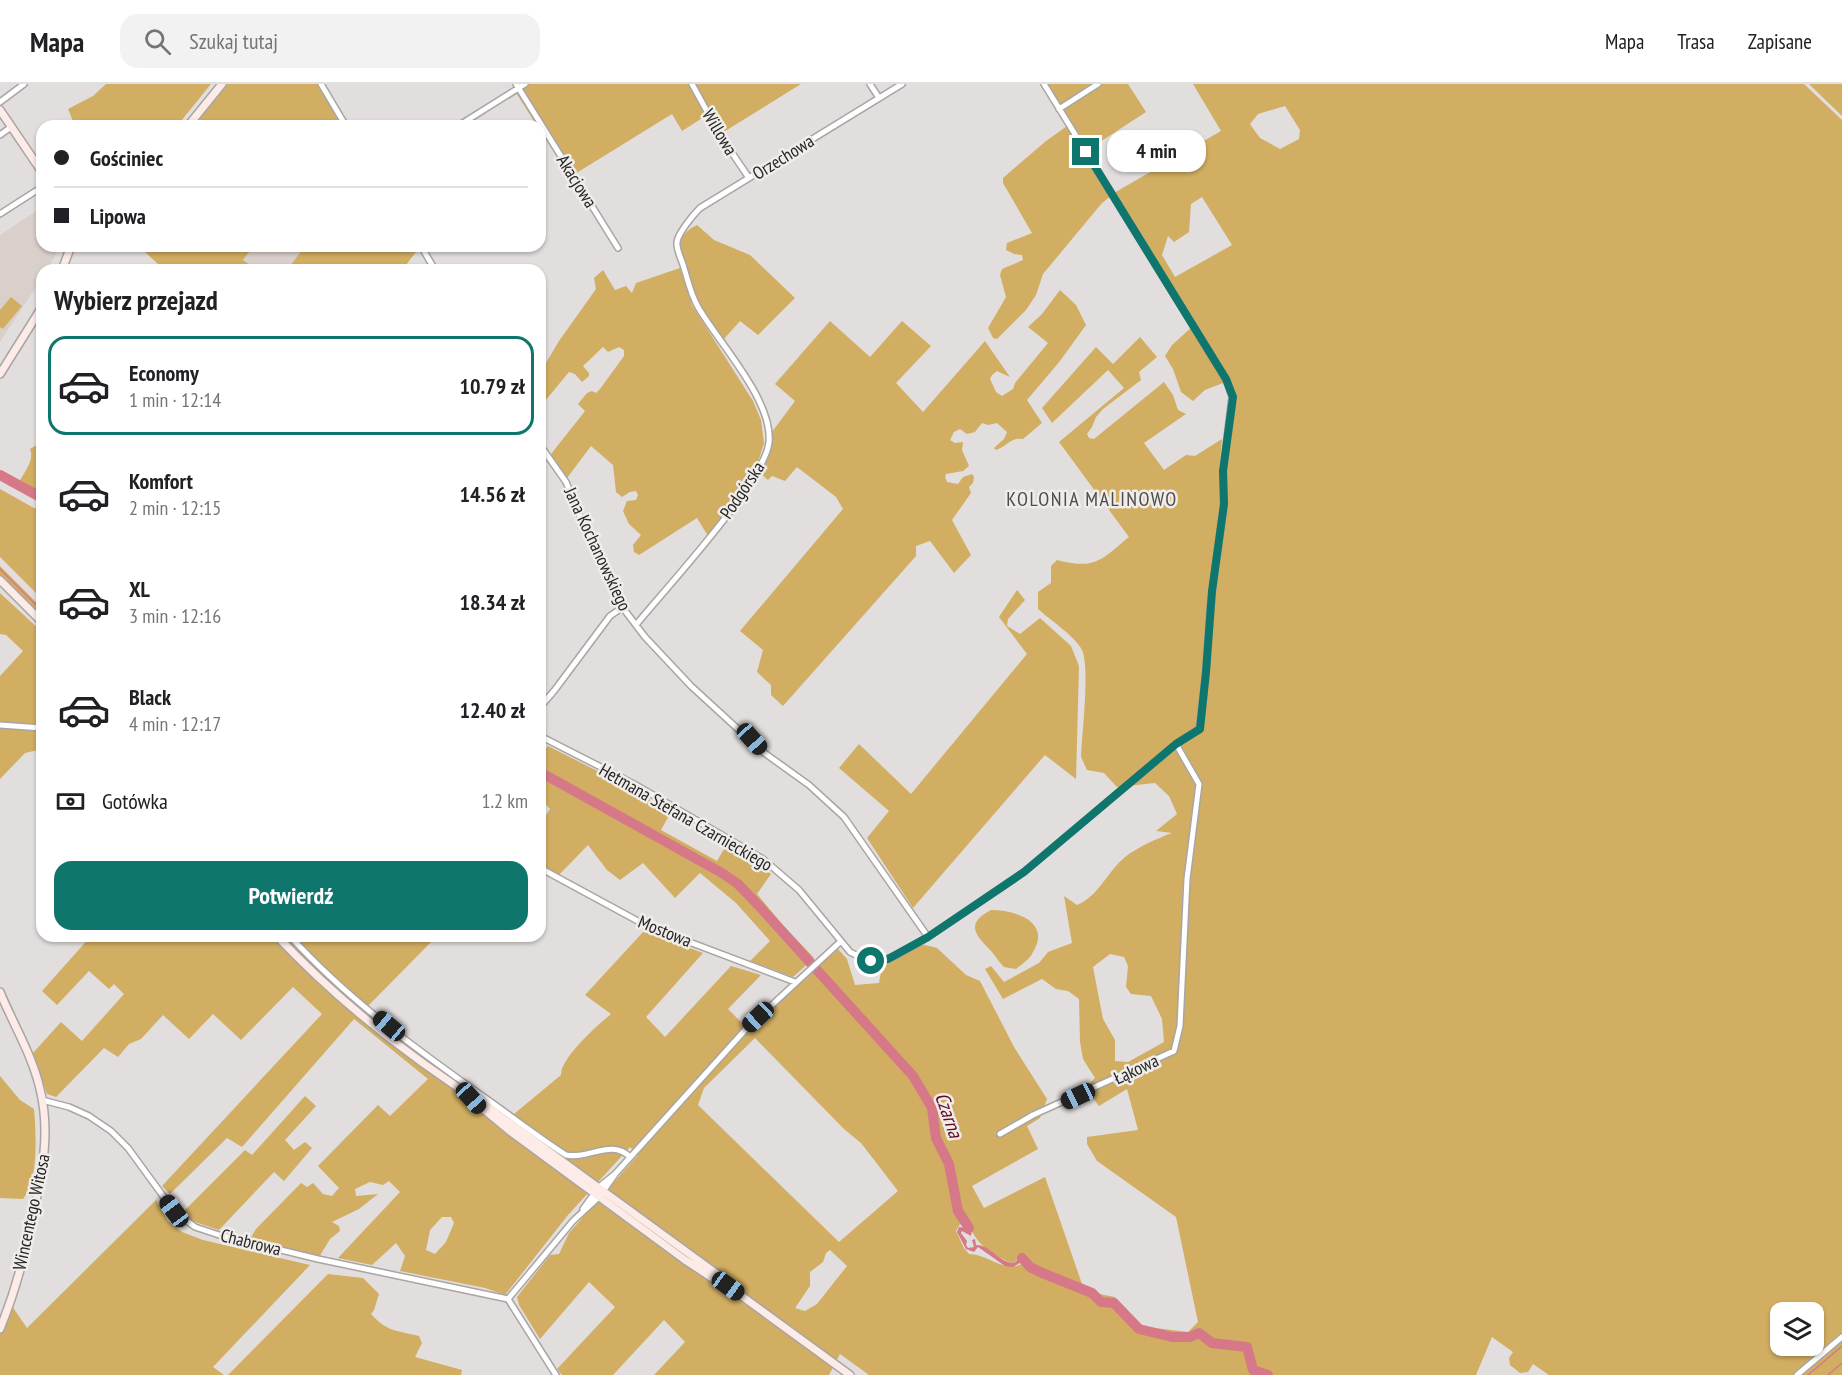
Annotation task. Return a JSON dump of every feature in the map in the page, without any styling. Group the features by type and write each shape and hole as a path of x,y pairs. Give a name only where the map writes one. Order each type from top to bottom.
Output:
{"main road":[{"path":"193,120 222,84"},
{"path":"0,110 36,163"},
{"path":"0,374 36,317"},
{"path":"0,580 36,616"},
{"path":"283,942 365,1018 471,1098 488,1107 685,1260 728,1286 850,1375"},
{"name":"Wincentego Witosa","path":"0,992 36,1074 42,1100 46,1142 41,1181 20,1271 0,1329"}],"street":[{"path":"0,102 24,84"},
{"path":"321,84 342,120"},
{"path":"467,120 518,86 525,84"},
{"name":"Willowa","path":"692,84 720,135 749,178"},
{"path":"870,84 879,98"},
{"name":"Orzechowa","path":"677,242 678,237 700,208 902,84"},
{"path":"1044,84 1059,109 1098,84"},
{"name":"Akacjowa","path":"518,86 539,120"},
{"name":"Hetmana Stefana Czarnieckiego","path":"546,739 634,784 763,859 799,890 840,942 856,956 876,961 894,956 928,937 1024,872 1176,744 1200,729 1212,591 1224,504 1223,471 1233,397 1226,379 1059,109"},
{"path":"0,135 11,127"},
{"name":"Akacjowa","path":"546,131 618,248"},
{"path":"0,214 36,191"},
{"name":"Podgórska","path":"636,625 742,495 765,458 769,444 767,418 750,386 698,308 677,242"},
{"name":"Jana Kochanowskiego","path":"546,454 566,482 597,558 623,608 636,625 692,686 764,752 809,785 844,817 928,937"},
{"path":"546,700 610,616 623,608"},
{"path":"0,725 36,728"},
{"name":"Łąkowa","path":"1000,1134 1032,1115 1174,1051 1180,1026 1187,879 1199,784 1176,744"},
{"name":"Mostowa","path":"546,871 648,926 795,982"},
{"path":"296,942 328,974 404,1038 566,1155 578,1157 616,1148 626,1152 630,1157"},
{"path":"556,1375 508,1299 583,1210 586,1203 599,1192 746,1029 840,942"},
{"name":"Chabrowa","path":"42,1100 69,1107 89,1116 111,1131 132,1154 174,1211 195,1227 318,1259 508,1299"},
{"path":"1797,1375 1842,1337"}],"shaded area":[{"path":"106,84 211,84 182,120 73,120 68,109 93,96"},
{"path":"223,84 321,84 342,120 194,120"},
{"path":"526,84 801,84 722,133 710,113 682,131 672,114 570,177 546,139 546,120 533,120 515,91"},
{"path":"1046,84 1128,84 1146,112 1089,149"},
{"path":"1193,84 1804,84 1842,120 1842,1375 1549,1375 1533,1364 1528,1372 1520,1373 1510,1365 1509,1358 1513,1352 1492,1337 1476,1375 869,1375 840,1354 829,1375 654,1375 685,1342 664,1320 613,1375 562,1375 557,1369 615,1307 589,1282 540,1339 519,1305 517,1297 550,1255 559,1254 569,1233 638,1155 630,1147 568,1215 505,1295 485,1288 400,1271 405,1256 396,1243 372,1265 338,1258 400,1192 389,1181 383,1185 370,1182 355,1189 356,1196 378,1194 359,1209 332,1222 339,1226 340,1231 330,1239 318,1259 248,1242 256,1229 301,1183 307,1187 313,1183 323,1194 332,1196 339,1188 318,1166 378,1105 390,1116 428,1079 354,1019 242,1147 227,1138 170,1194 162,1186 322,1014 293,987 241,1040 213,1014 189,1039 163,1015 141,1039 129,1044 118,1057 104,1048 56,1097 47,1094 33,1053 61,1022 82,1041 124,994 114,984 109,989 89,971 57,1005 42,991 86,942 279,942 357,1015 515,1137 466,1090 360,1009 287,942 431,942 368,1006 441,1064 514,1114 561,1075 573,1051 611,1014 585,995 644,931 703,953 646,1017 665,1037 731,966 761,975 728,1009 744,1025 732,1040 736,1044 762,1015 838,949 847,959 855,985 879,983 882,966 917,943 937,948 966,975 980,981 1014,1047 1047,1099 1040,1118 1027,1126 1038,1149 972,1186 984,1208 1045,1177 1082,1284 1099,1294 1115,1297 1139,1326 1188,1332 1198,1322 1176,1217 1097,1161 1087,1144 1087,1137 1138,1130 1127,1089 1099,1106 1085,1088 1095,1078 1083,1059 1080,1042 1079,999 1068,991 1056,989 1042,979 1003,999 985,969 991,966 1004,982 1039,963 1048,952 1072,943 1064,896 1077,905 1085,901 1125,857 1172,833 1156,831 1177,814 1169,796 1155,783 1117,787 1104,773 1087,770 1081,757 1085,685 1082,650 1068,634 1038,609 1038,592 1051,583 1051,566 1057,560 1081,564 1097,561 1129,537 1059,442 1124,388 1108,370 1052,423 1042,408 1096,347 1113,364 1140,337 1157,357 1139,372 1141,380 1096,417 1087,434 1089,438 1094,439 1164,382 1173,395 1178,410 1186,414 1144,443 1164,470 1186,455 1195,456 1222,439 1219,472 1223,470 1232,397 1228,381 1205,390 1193,401 1181,392 1173,369 1165,356 1172,345 1193,326 1114,193 1221,131","holes":["1285,106 1300,130 1299,139 1280,149 1260,138 1250,124 1258,114","1202,197 1232,245 1175,277 1162,255 1168,236 1174,242 1189,232 1191,204","1110,954 1124,957 1128,966 1126,987 1131,994 1151,996 1162,1019 1164,1042 1128,1062 1115,1061 1115,1040 1103,1019 1093,967","755,1038 844,1129 861,1143 898,1191 839,1242 698,1105 704,1088","442,1217 451,1217 454,1223 446,1242 435,1254 426,1250 430,1230","960,1224 970,1230 984,1247 997,1256 1014,1263 1019,1257 1028,1260 1030,1267 1027,1270 1024,1263 1017,1266 1003,1265 969,1254 956,1231","830,1250 847,1266 817,1304 805,1311 795,1308 810,1286 810,1272 823,1262 826,1253"]},
{"path":"1809,84 1842,84 1842,116"},
{"path":"1067,126 1111,196 1102,203 1043,274 1036,295 1026,310 997,339 993,338 988,328 1006,297 1000,275 1002,269 1023,260 1022,255 1006,250 1007,243 1032,233 1003,183 1003,178"},
{"path":"36,211 36,252 56,252 50,264 36,264 36,287 0,342 0,235"},
{"path":"697,225 714,240 750,255 795,298 758,335 740,321 724,339 696,304 677,248 684,234"},
{"path":"145,252 249,252 243,260 249,264 158,264"},
{"path":"249,252 300,252 292,264 249,264 243,260"},
{"path":"300,252 416,252 407,264 292,264"},
{"path":"680,268 692,305 753,401 761,420 764,443 755,472 708,536 697,518 639,555 634,552 633,545 641,535 629,524 623,511 627,501 636,500 638,495 636,491 622,497 616,492 613,465 591,446 567,478 551,454 585,411 578,404 587,393 592,391 596,393 600,389 624,356 624,350 619,347 608,352 603,347 583,366 589,376 582,382 575,374 569,372 546,400 546,363 596,289 594,278 603,270 615,290 626,286 632,293 636,283"},
{"path":"1060,290 1076,305 1086,325 1060,361 1027,400 1042,423 1023,439 1012,441 996,450 994,448 1004,439 1007,432 997,423 988,425 982,423 975,432 967,434 960,429 954,432 950,440 955,443 963,442 962,450 969,466 963,471 946,474 947,482 958,484 963,477 972,474 974,477 969,487 971,493 952,520 971,555 954,573 930,541 916,546 916,556 783,706 771,695 771,685 757,672 763,650 740,631 843,509 836,497 797,467 785,481 772,476 768,480 759,472 768,457 769,436 795,401 775,384 830,321 870,357 902,321 931,346 896,383 923,412 985,341 1010,377 997,371 990,379 996,392 1002,396 1013,389 1015,383 1048,343 1028,327 1042,314"},
{"path":"11,297 22,306 3,329 0,327 0,310"},
{"path":"36,445 36,493 19,483 30,462 30,449"},
{"path":"0,489 36,508 36,593 0,557"},
{"path":"0,566 36,602 36,609 0,575"},
{"path":"1017,590 1025,600 1008,619 1007,626 1020,634 1040,618 1071,646 1079,666 1076,779 1045,755 913,908 867,838 889,811 839,768 859,744 911,794 1027,654 999,617"},
{"path":"0,593 36,626 36,750 25,753 0,779 0,676 23,651 6,635 0,634"},
{"path":"548,746 627,786 671,812 661,830 717,861 727,844 771,874 757,894 814,958 793,977 750,961 770,941 736,903 700,873 675,898 643,863 620,880 607,870 588,845 558,876 546,867 546,815 550,809 546,805 546,777 656,838 658,835 546,773 546,748"},
{"path":"991,910 1010,912 1028,919 1038,932 1038,941 1032,955 1016,969 1004,967 981,941 975,930 978,920"},
{"path":"0,1076 20,1100 34,1109 36,1143 34,1169 32,1181 23,1199 0,1198"},
{"path":"305,1096 316,1106 285,1140 294,1150 305,1142 312,1148 284,1181 274,1172 219,1230 192,1221 183,1212 245,1150 252,1155"},
{"path":"156,1200 168,1221 182,1232 203,1240 310,1265 213,1367 224,1375 0,1375 0,1329 12,1306 27,1328"},
{"path":"963,1217 972,1228 971,1236 962,1231 961,1233 967,1241 968,1248 974,1247 972,1240 975,1239 976,1245 986,1248 1009,1262 1014,1263 1022,1256 1028,1260 1030,1267 1023,1261 1013,1267 1005,1266 978,1247 974,1252 966,1249 957,1232 959,1227 966,1228"},
{"path":"328,1274 363,1278 379,1294 371,1314 376,1320 392,1330 419,1336 422,1343 415,1357 462,1370 461,1375 228,1375"}],"waterway":[{"name":"Czarna","path":"0,475 36,495"},
{"path":"0,569 36,605"},
{"name":"Czarna","path":"546,775 722,873 738,884 760,907 913,1076 932,1108 936,1138 949,1164 958,1211 969,1228"},
{"name":"Czarna","path":"1022,1258 1030,1267 1092,1293 1101,1302 1114,1303 1139,1329 1172,1337 1190,1337 1199,1333 1212,1343 1247,1347 1253,1370 1268,1375"},
{"path":"1808,1375 1842,1346"},
{"path":"1828,1375 1842,1363"}],"district":[{"name":"KOLONIA MALINOWO","path":"1092,499"}],"route":[{"path":"871,961 888,959 928,937 1024,872 1176,744 1200,729 1210,608 1224,504 1223,471 1233,397 1226,379 1086,152"}]}
